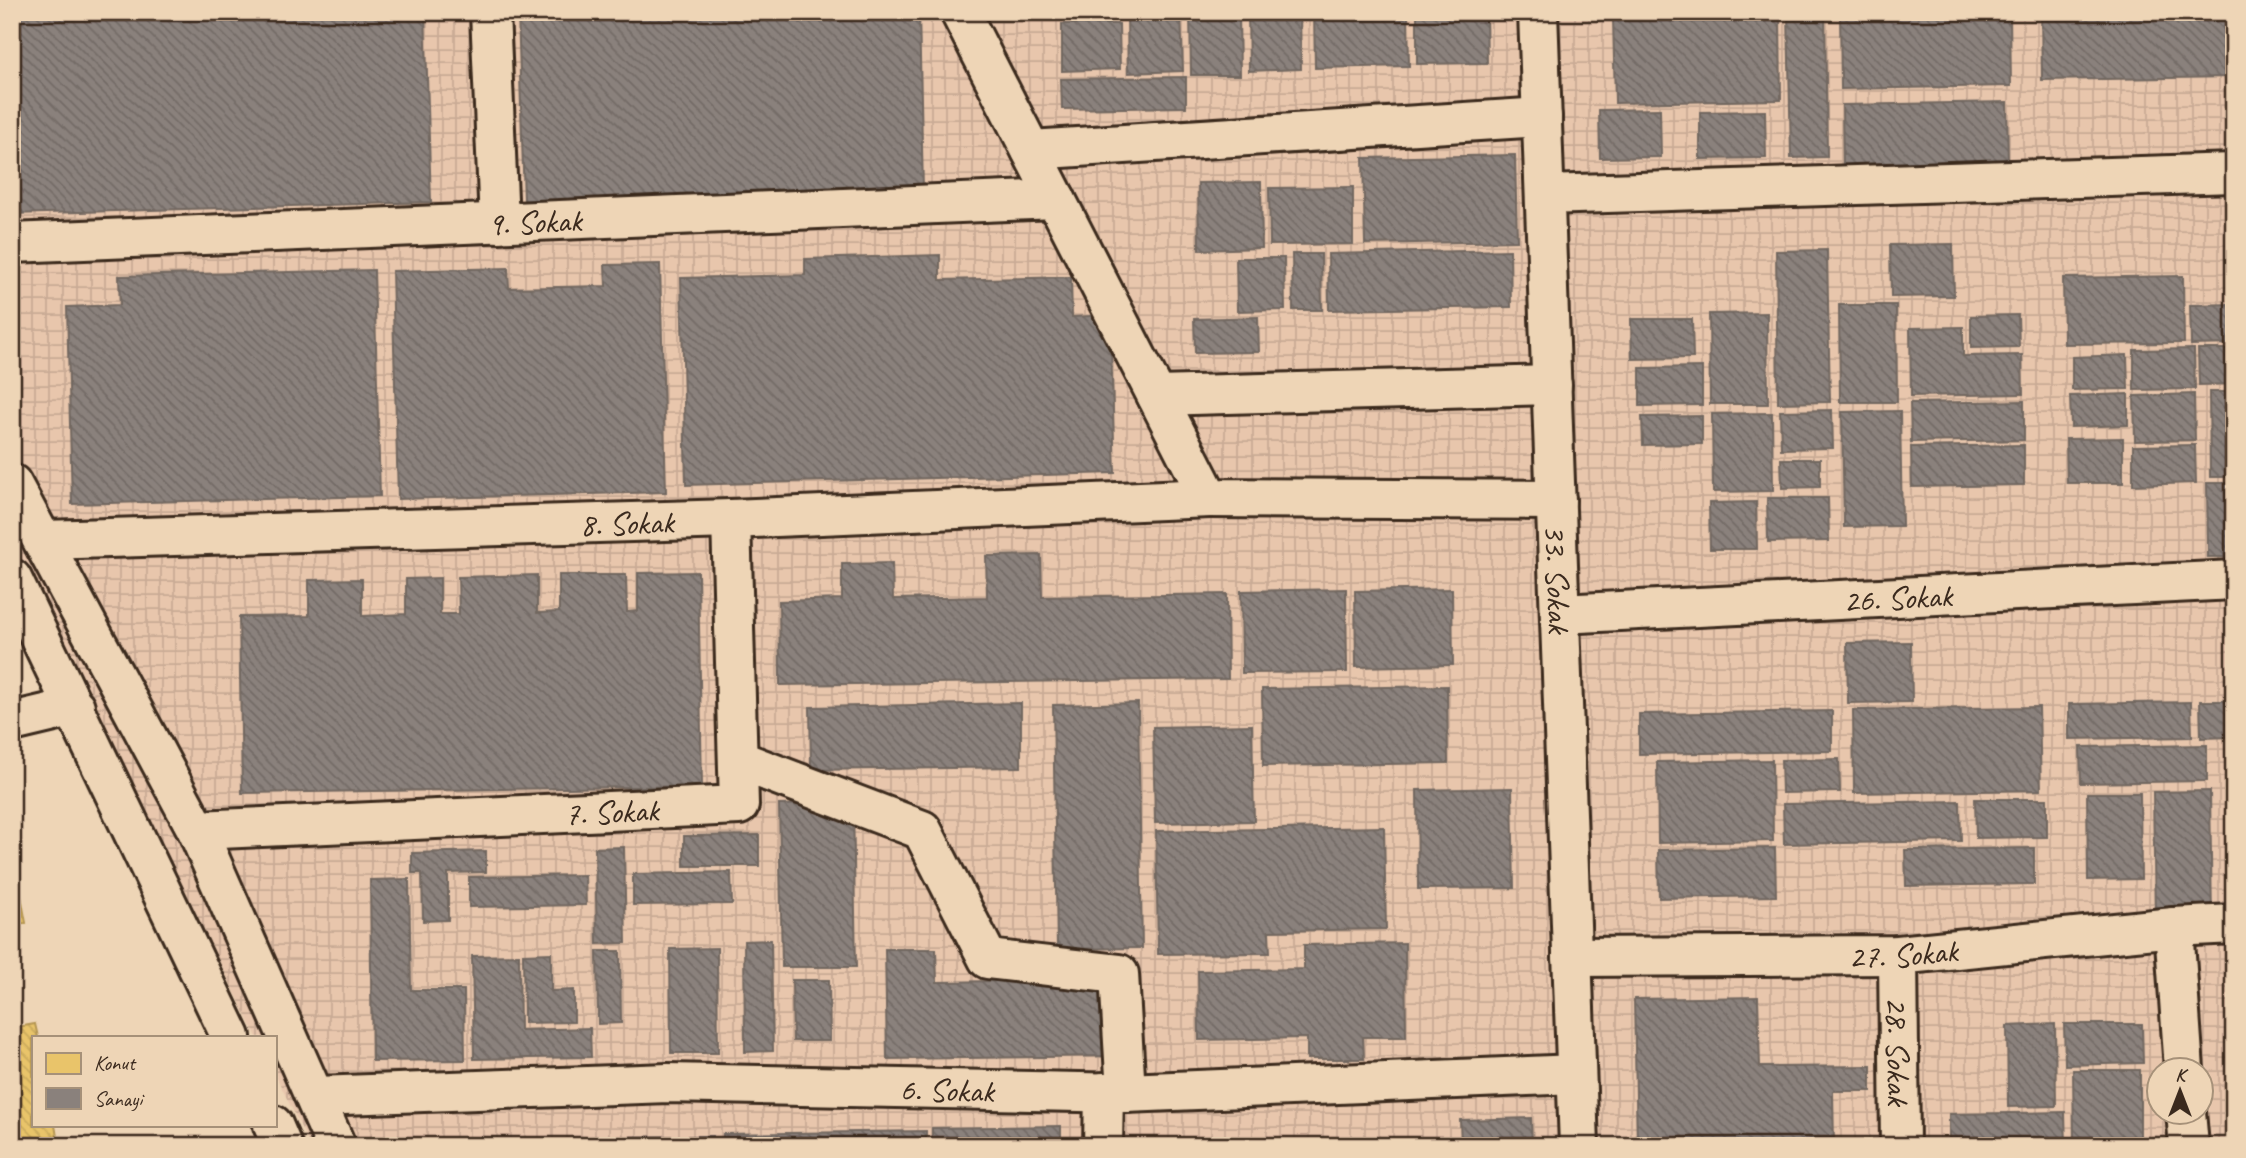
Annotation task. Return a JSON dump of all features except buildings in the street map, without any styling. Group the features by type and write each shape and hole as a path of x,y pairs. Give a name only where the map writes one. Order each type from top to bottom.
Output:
{"street":[{"path":"490,12 499,223"},
{"path":"960,12 1209,498"},
{"name":"33. Sokak","path":"1538,12 1579,1146"},
{"path":"1031,150 1542,117"},
{"path":"1545,195 2234,173"},
{"name":"9. Sokak","path":"12,243 1056,199"},
{"path":"1157,396 1552,385"},
{"path":"12,484 197,830 317,1096 336,1146"},
{"name":"8. Sokak","path":"44,540 731,519 1209,498 1556,500"},
{"name":"7. Sokak","path":"197,830 739,805 731,519"},
{"path":"12,579 231,1036"},
{"name":"26. Sokak","path":"1560,614 2234,580"},
{"path":"12,722 75,707"},
{"path":"738,760 922,830 988,959 1119,974 1115,1093 1103,1146"},
{"name":"27. Sokak","path":"1572,957 1898,955 2174,927 2234,924"},
{"path":"2174,927 2183,1056"},
{"name":"28. Sokak","path":"1898,955 1900,1146"},
{"name":"6. Sokak","path":"317,1096 668,1083 1115,1093 1576,1074"},
{"path":"2187,1126 2189,1146"}],"shaded area":[{"path":"12,12 2234,12 2234,1146 310,1146 276,1076 276,1036 257,1036 12,544"}]}
